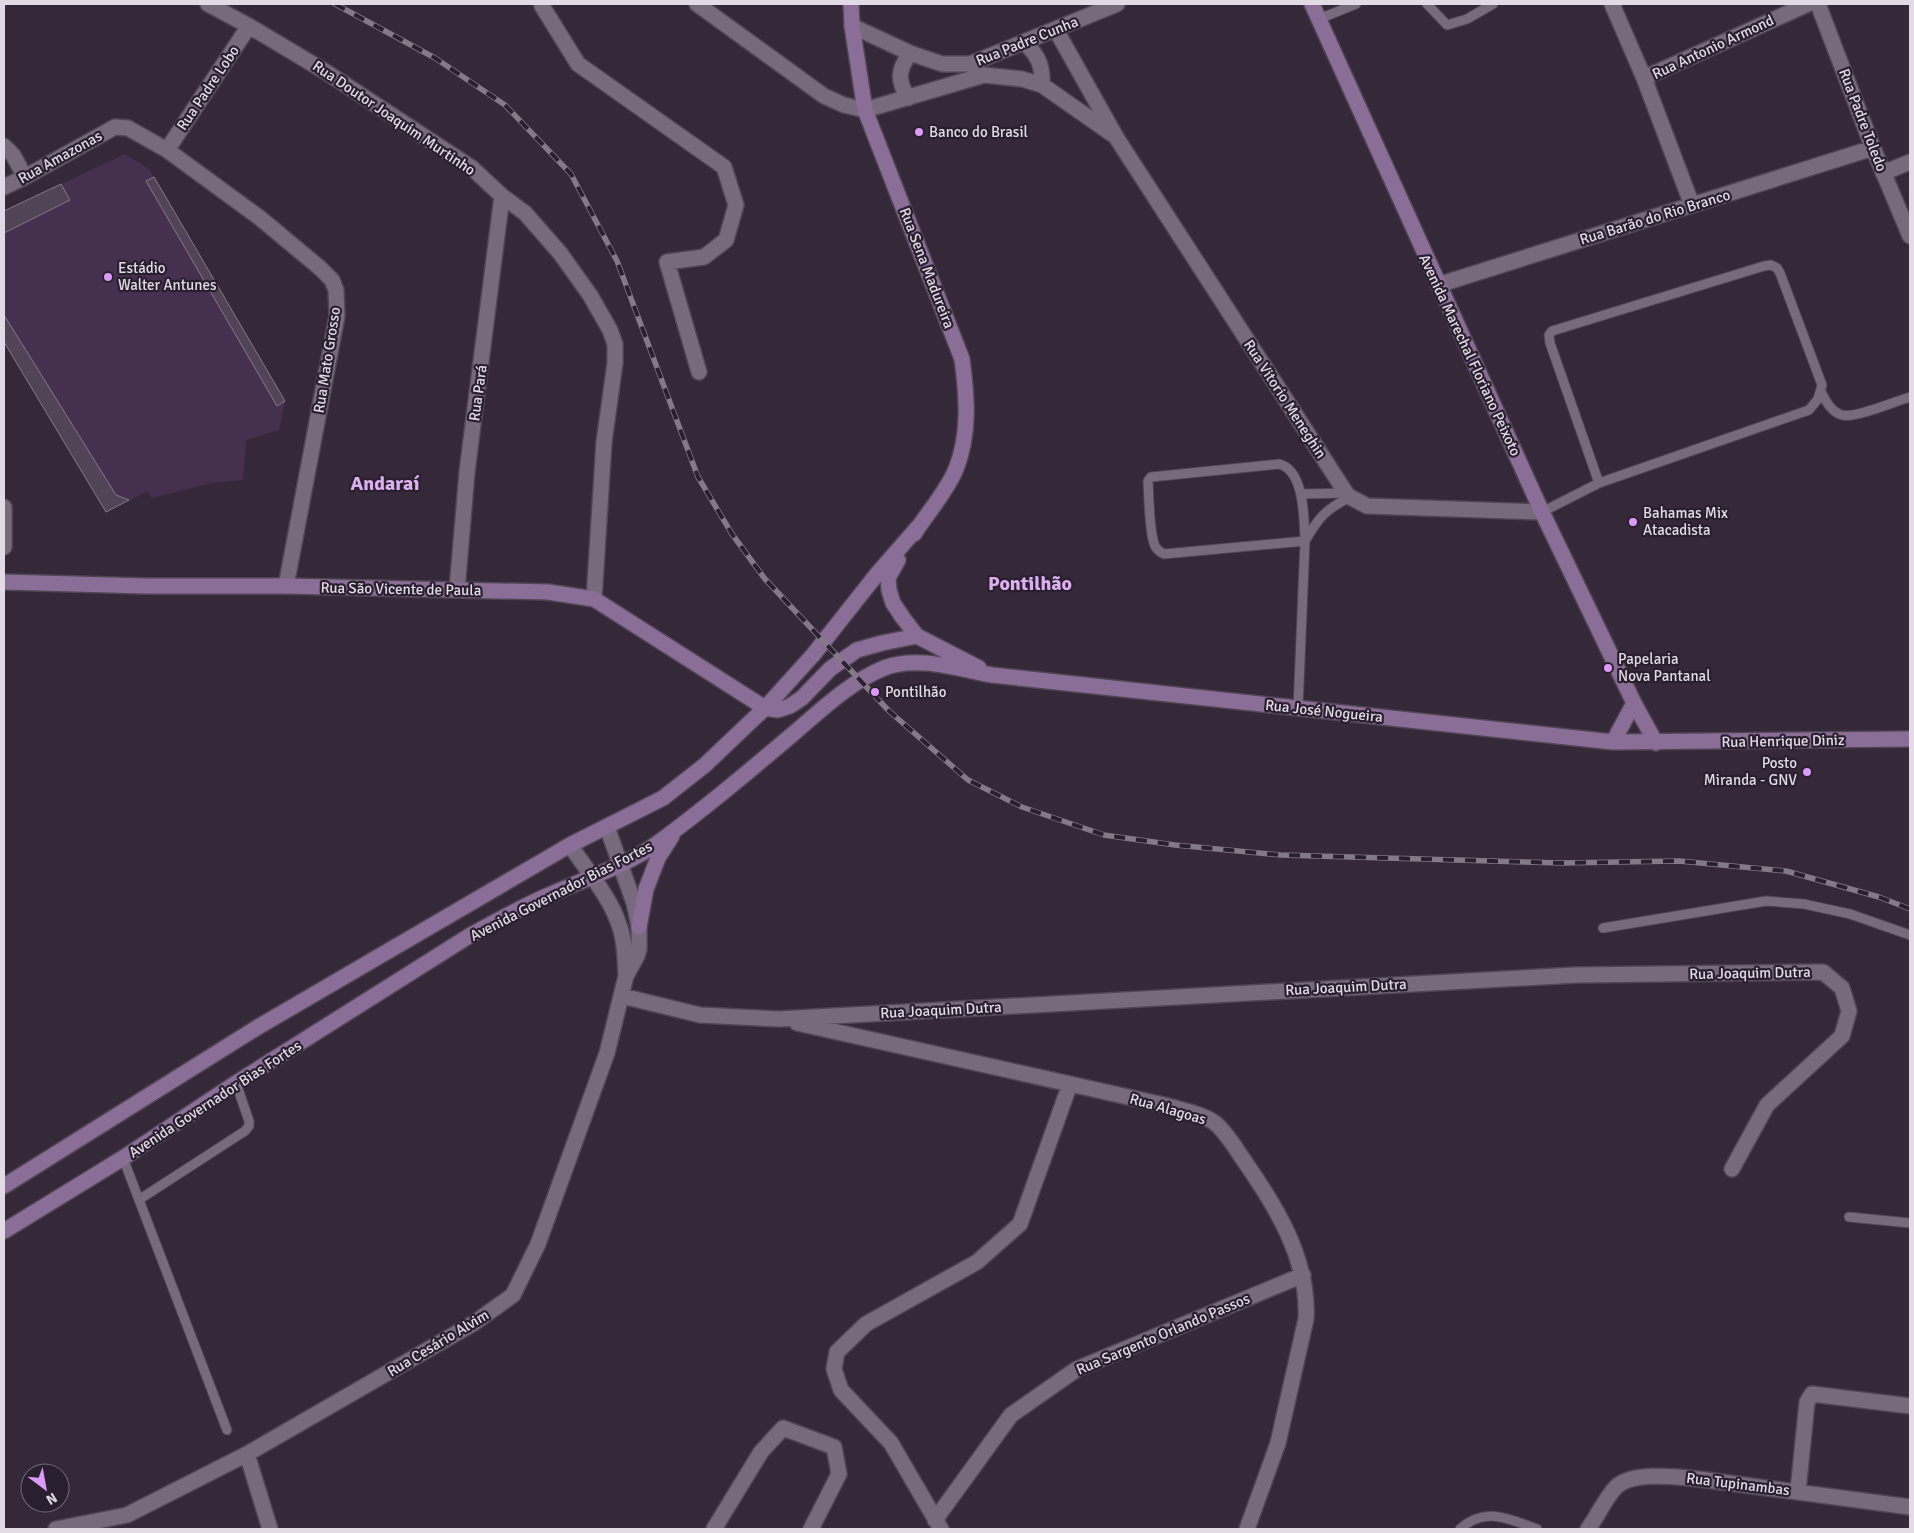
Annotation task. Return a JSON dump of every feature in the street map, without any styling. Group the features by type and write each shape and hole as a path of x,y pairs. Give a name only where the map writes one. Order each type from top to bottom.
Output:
{"main road":[{"name":"Rua Sena Madureira","path":"851,4 852,26 865,110 962,359 966,386 967,419 956,470 919,526"},
{"name":"Avenida Marechal Floriano Peixoto","path":"1312,4 1542,512 1634,703 1656,742"},
{"path":"919,526 888,578 893,603 917,636 992,675"},
{"name":"Avenida Governador Bias Fortes","path":"4,1186 258,1027 570,845 663,798 705,765 765,708 813,656 877,574 919,526"},
{"name":"Rua São Vicente de Paula","path":"4,582 548,592 594,598 765,708"},
{"path":"765,708 778,710 790,706 802,698 830,669 857,650 917,636"},
{"name":"Avenida Governador Bias Fortes","path":"4,1231 123,1158 469,936 549,894 592,878 645,851 677,828 864,677 899,663 914,662 992,675"},
{"name":"Rua José Nogueira","path":"992,675 1613,742 1656,742"},
{"path":"1613,742 1634,703"},
{"name":"Rua Henrique Diniz","path":"1656,742 1910,739"},
{"path":"639,927 646,889 658,858 677,828"}],"street":[{"name":"Rua Doutor Joaquim Murtinho","path":"208,4 326,72 472,168 502,196 525,213 560,253 590,295 610,330 615,344 613,380 604,442 594,598"},
{"path":"543,4 542,6 578,64 724,167 736,205 726,240 704,257 667,262 699,372"},
{"path":"697,4 824,96 844,105 865,110 908,98 902,87 900,75 903,63 910,53"},
{"name":"Rua Padre Cunha","path":"852,26 910,53 942,64 970,64 1117,4"},
{"path":"1612,4 1644,78 1692,205"},
{"name":"Rua Antonio Armond","path":"1644,78 1808,4"},
{"name":"Rua Padre Toledo","path":"1818,4 1873,148 1910,236"},
{"name":"Rua Padre Lobo","path":"167,150 249,26"},
{"name":"Rua Vitorio Meneghin","path":"1056,30 1116,137 1348,495"},
{"path":"1024,42 1033,50 1040,61 1042,85"},
{"name":"Rua Vitorio Meneghin","path":"908,98 984,76 1022,80 1042,85 1116,137"},
{"name":"Rua Mato Grosso","path":"115,127 128,128 167,150 260,218 320,268 332,280 336,290 337,316 286,586"},
{"name":"Rua Amazonas","path":"4,187 115,127"},
{"path":"4,146 13,155 25,177"},
{"name":"Rua Barão do Rio Branco","path":"1438,285 1873,148"},
{"path":"1883,173 1910,162"},
{"name":"Rua Pará","path":"457,590 467,472 502,196"},
{"path":"1348,495 1368,506 1542,512"},
{"path":"4,508 4,548"},
{"path":"607,827 634,903 639,927 638,956 626,976"},
{"path":"570,845 607,900 618,922 624,946 626,976"},
{"name":"Rua Joaquim Dutra","path":"622,996 700,1015 779,1019 1576,974 1823,972 1842,988 1849,1011 1842,1036 1768,1105 1732,1169"},
{"name":"Rua Cesário Alvim","path":"56,1529 128,1515 247,1454 474,1323 513,1295 541,1235 607,1053 626,976"},
{"name":"Rua Alagoas","path":"779,1019 1164,1105 1206,1117 1224,1132 1271,1198 1281,1216 1303,1275 1307,1300 1306,1319 1278,1443 1247,1529"},
{"path":"938,1525 890,1443 841,1390 834,1369 837,1352 866,1324 977,1262 1020,1224 1070,1084"},
{"name":"Rua Sargento Orlando Passos","path":"938,1525 1011,1415 1078,1369 1303,1275"},
{"path":"1798,1491 1807,1402 1812,1394 1826,1394 1910,1406"},
{"path":"714,1529 762,1452 784,1428 834,1447 839,1474 811,1529"},
{"path":"247,1454 270,1529"},
{"name":"Rua Tupinambas","path":"1588,1529 1616,1488 1625,1482 1640,1478 1699,1479 1910,1507"}],"lane":[{"path":"1319,19 1356,4"},
{"path":"1427,4 1447,25 1467,19 1493,4"},
{"path":"1542,512 1599,484 1809,410 1821,392 1822,385 1780,273 1776,268 1771,265 1764,266 1556,329 1549,335 1550,343 1599,484"},
{"path":"1821,392 1833,411 1842,415 1852,416 1910,397"},
{"path":"1298,708 1305,541 1301,494 1290,470 1286,466 1279,464 1155,475 1148,481 1154,544 1158,551 1164,554 1305,541"},
{"path":"1301,494 1348,495"},
{"path":"1305,541 1316,522 1329,508 1348,495"},
{"path":"1603,928 1766,901 1804,904 1850,914 1910,936"},
{"path":"140,1199 245,1131 249,1126 249,1120 236,1084"},
{"path":"123,1158 227,1430"},
{"path":"1849,1217 1910,1223"},
{"path":"1460,1529 1469,1521 1483,1516 1493,1516 1537,1529"}],"shaded area":[{"name":"Estádio Walter Antunes","path":"125,154 149,169 285,401 279,430 246,440 243,480 211,483 152,498 148,491 106,512 4,342 4,211"}],"building":[{"path":"154,177 285,401 277,406 146,181"},
{"path":"61,184 70,200 4,233 4,211"},
{"path":"4,315 116,495 129,500 106,512 4,342"}],"railway":[{"path":"335,4 435,58 505,105 571,174 617,261 698,477 732,534 765,579 889,711 968,780 1022,807 1104,835 1175,845 1281,855 1562,863 1679,861 1786,871 1879,897 1910,909"}],"place":[{"name":"Banco do Brasil","path":"919,132"},
{"name":"Estádio Walter Antunes","path":"108,277"},
{"name":"Bahamas Mix Atacadista","path":"1633,522"},
{"name":"Papelaria Nova Pantanal","path":"1608,668"},
{"name":"Pontilhão","path":"875,692"},
{"name":"Posto Miranda - GNV","path":"1807,772"}],"district":[{"name":"Andaraí","path":"385,483"},
{"name":"Pontilhão","path":"1030,583"}]}
